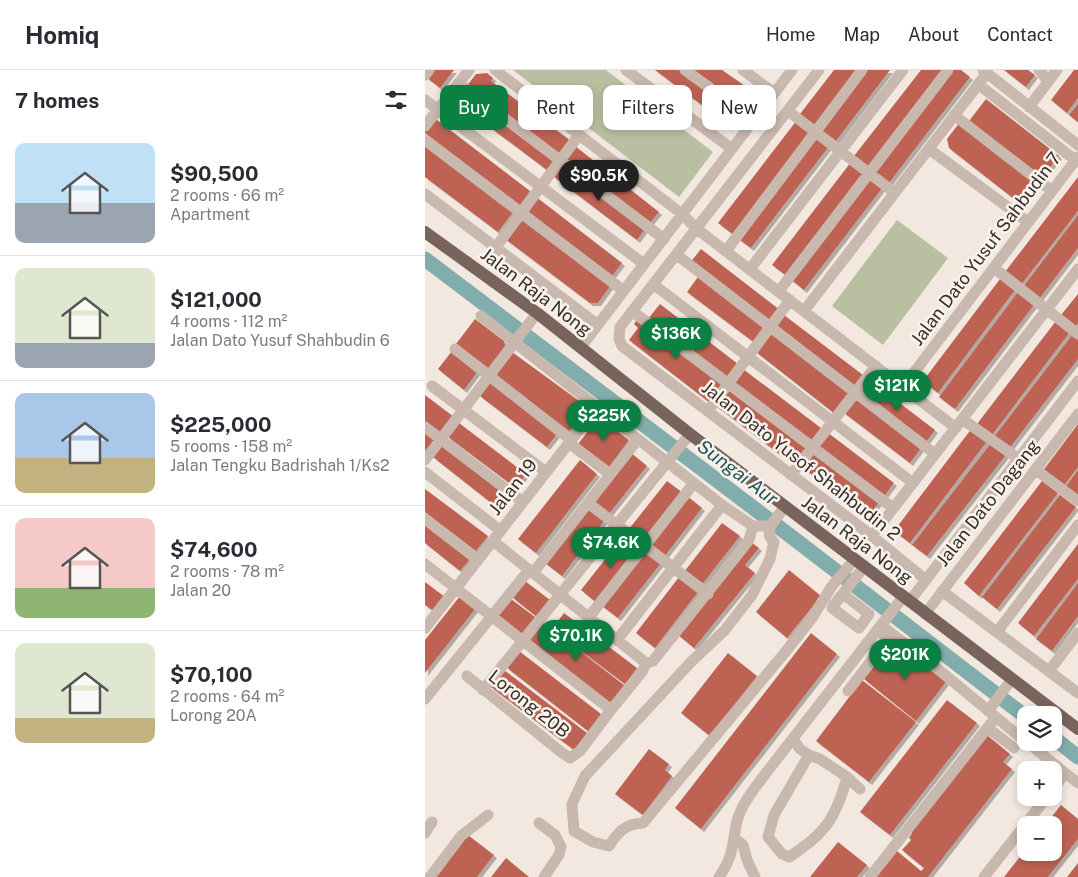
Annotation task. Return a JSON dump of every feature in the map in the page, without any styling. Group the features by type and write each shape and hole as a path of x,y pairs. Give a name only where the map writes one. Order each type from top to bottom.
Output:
{"main road":[{"name":"Jalan Raja Nong","path":"426,235 537,313 690,434 1078,730"}],"street":[{"path":"425,75 429,70"},
{"path":"425,126 469,70"},
{"path":"495,70 682,214 697,229 903,387 1019,459"},
{"path":"685,70 705,85"},
{"path":"743,70 763,85"},
{"path":"776,90 792,70"},
{"path":"819,70 677,256 632,311 893,508"},
{"path":"726,250 862,70"},
{"path":"750,270 903,70"},
{"path":"779,291 948,70"},
{"path":"1039,70 1049,81"},
{"path":"1029,107 1057,70"},
{"path":"628,71 732,149"},
{"path":"804,311 929,149 985,72 1078,145"},
{"path":"458,83 664,239"},
{"path":"978,84 1077,159"},
{"path":"425,100 644,264"},
{"path":"788,111 895,193"},
{"path":"954,115 1052,191"},
{"path":"581,347 746,130"},
{"path":"496,247 579,135"},
{"path":"425,140 624,291"},
{"path":"929,149 1029,222"},
{"name":"Jalan Dato Yusuf Sahbudin 7","path":"903,387 1077,159"},
{"path":"425,194 598,325"},
{"path":"677,256 935,454"},
{"path":"993,268 1078,334"},
{"path":"872,536 1078,269"},
{"path":"653,284 913,483"},
{"path":"708,411 791,300"},
{"name":"Jalan Dato Yusof Shahbudin 2","path":"632,311 620,327 619,339 622,346 872,536 926,580"},
{"path":"425,460 537,313"},
{"path":"481,316 520,336 597,407 722,505 753,526 773,523"},
{"path":"455,349 610,474"},
{"path":"791,474 876,366"},
{"path":"848,691 874,658 891,613 926,580 1078,381"},
{"path":"432,386 546,472"},
{"name":"Jalan 19","path":"425,628 429,614 457,588 597,407"},
{"name":"Jalan Dato Dagang","path":"925,614 1078,414"},
{"path":"425,426 523,502"},
{"path":"483,690 690,434"},
{"path":"425,699 492,616 588,503 638,439"},
{"path":"1036,470 1078,502"},
{"path":"425,472 501,531"},
{"path":"589,617 694,483"},
{"path":"588,503 708,594"},
{"path":"617,640 722,505"},
{"path":"785,507 773,523 768,534 769,538 774,542 770,559 752,595 725,630 691,662 585,776 572,804 574,831 593,842 609,846 620,830 635,823 643,823 797,638 841,574 859,563"},
{"path":"425,519 478,560"},
{"path":"997,632 1078,525"},
{"path":"646,663 653,661 708,594 749,540 753,526"},
{"path":"493,542 646,663"},
{"path":"848,588 859,563"},
{"path":"425,564 611,710 642,672 646,663"},
{"path":"942,591 1078,693"},
{"path":"883,631 1017,734"},
{"path":"719,877 727,866 735,839 737,821 745,803 793,739 883,631"},
{"path":"1049,671 1078,633"},
{"name":"Lorong 20B","path":"467,676 570,758 580,751 611,710"},
{"path":"870,877 988,728 992,714 1012,679"},
{"path":"988,728 1013,748"},
{"path":"793,739 809,755 820,759 860,788"},
{"path":"1038,751 1077,781"},
{"path":"809,755 774,815 768,837 782,854 789,858 820,834 831,820 840,802 847,777"},
{"path":"1062,777 1065,773"},
{"path":"984,877 1040,806"},
{"path":"430,877 461,836 488,815"},
{"path":"425,833 432,822"},
{"path":"539,823 555,835 561,847 559,855 545,877"},
{"path":"735,839 743,845 747,860 755,877"}],"green space":[{"path":"513,70 606,70 626,85 603,85 603,130 684,130 713,152 679,197 591,130 593,130 593,85 533,85"},
{"path":"897,220 948,258 883,345 832,306"}],"building":[{"path":"431,70 454,70 442,85 440,85 440,88 426,77"},
{"path":"655,70 682,70 702,85 702,105 692,98 692,85 675,85"},
{"path":"694,70 722,70 744,85 715,85"},
{"path":"834,70 861,70 817,127 800,114"},
{"path":"864,70 890,70 836,141 819,128"},
{"path":"921,70 947,70 870,168 854,156"},
{"path":"950,70 961,70 970,77 889,183 873,171"},
{"path":"1004,70 1028,70 1035,75 1026,87"},
{"path":"1074,70 1078,70 1078,98 1067,113 1051,100"},
{"path":"487,73 493,78 491,81 496,85 468,85 476,74"},
{"path":"508,94 518,101 518,125 508,117"},
{"path":"986,99 1059,156 1042,178 969,121"},
{"path":"1078,104 1078,122 1069,115"},
{"path":"433,117 440,122 440,130 450,130 530,191 520,205 425,133 425,128"},
{"path":"797,120 813,133 734,235 718,223"},
{"path":"960,122 1039,183 1022,205 949,148 947,139"},
{"path":"508,123 555,159 547,170 494,130 508,130"},
{"path":"525,130 556,130 571,141 560,155"},
{"path":"815,134 830,145 751,248 736,237"},
{"path":"425,143 514,211 498,232 425,177"},
{"path":"575,146 659,212 649,224 565,158"},
{"path":"851,162 866,173 787,276 772,265"},
{"path":"562,164 645,229 637,240 553,176"},
{"path":"868,176 883,187 804,290 789,278"},
{"path":"1078,177 1078,211 1021,285 1005,272"},
{"path":"535,196 622,263 612,276 525,209"},
{"path":"1078,215 1078,248 1039,299 1023,287"},
{"path":"521,216 611,285 598,303 590,303 504,238"},
{"path":"701,249 780,310 768,325 689,264"},
{"path":"698,277 767,327 755,343 687,292"},
{"path":"1000,279 1015,290 938,393 923,381"},
{"path":"1018,292 1034,305 955,409 939,397"},
{"path":"1078,294 1078,323 1075,327 1061,315"},
{"path":"660,304 738,364 725,380 647,320"},
{"path":"784,315 863,375 852,390 773,329"},
{"path":"639,317 724,382 709,402 629,340 638,328 634,324"},
{"path":"475,319 504,341 506,351 491,370 456,344"},
{"path":"1056,321 1070,332 992,435 977,424"},
{"path":"772,332 849,392 834,413 756,352"},
{"path":"1073,334 1078,337 1078,359 1009,449 994,437"},
{"path":"452,351 478,371 464,390 438,369"},
{"path":"512,352 582,403 584,412 569,431 495,375"},
{"path":"743,369 821,428 810,444 732,385"},
{"path":"868,379 935,430 924,445 858,393"},
{"path":"491,382 558,433 547,447 480,396"},
{"path":"729,386 809,446 794,465 715,405"},
{"path":"425,395 454,417 441,435 425,422"},
{"path":"856,396 922,447 910,463 843,412"},
{"path":"603,420 629,440 609,467 578,444 596,421"},
{"path":"459,423 526,474 516,488 448,437"},
{"path":"1078,424 1078,467 1062,488 1042,472"},
{"path":"425,427 438,437 425,453"},
{"path":"972,428 988,440 910,543 894,531"},
{"path":"827,432 894,483 882,499 815,448"},
{"path":"443,443 510,496 499,509 433,457"},
{"path":"991,443 1006,455 927,556 912,545"},
{"path":"814,450 880,501 868,517 802,467"},
{"path":"630,452 647,466 609,514 592,501"},
{"path":"580,460 597,474 536,553 518,539"},
{"path":"1078,470 1078,500 1064,489"},
{"path":"667,481 683,493 645,542 629,529"},
{"path":"1042,481 1058,493 979,596 964,583"},
{"path":"425,489 488,536 476,551 425,512"},
{"path":"686,495 702,508 664,557 648,545"},
{"path":"1060,495 1076,507 997,609 982,597"},
{"path":"588,507 605,520 562,576 544,562"},
{"path":"425,522 471,558 460,571 425,543"},
{"path":"722,523 740,536 701,586 684,572"},
{"path":"625,534 641,548 597,603 581,590"},
{"path":"751,542 759,548 745,565 755,573 694,648 677,634"},
{"path":"1078,544 1078,579 1034,636 1018,623"},
{"path":"644,550 661,563 618,618 601,605"},
{"path":"789,570 821,596 787,638 756,612"},
{"path":"679,577 698,592 655,648 636,633"},
{"path":"525,581 550,600 537,617 512,597"},
{"path":"425,582 445,597 434,611 425,605"},
{"path":"1078,583 1078,616 1052,651 1036,639"},
{"path":"460,596 476,608 425,673 425,640"},
{"path":"511,599 535,617 522,635 498,616"},
{"path":"564,613 637,668 625,684 552,629"},
{"path":"541,621 624,685 611,703 528,639"},
{"path":"811,633 837,654 701,829 675,808"},
{"path":"894,641 946,682 916,721 864,679"},
{"path":"519,651 601,714 588,731 506,667"},
{"path":"728,653 757,676 710,736 681,713"},
{"path":"504,670 587,733 574,750 491,687"},
{"path":"862,680 916,722 869,782 816,741"},
{"path":"947,700 977,723 890,835 860,812"},
{"path":"987,735 1010,754 1003,762 1012,769 928,877 876,877 897,851 921,871 924,868 902,850 911,840 909,838 911,832"},
{"path":"649,749 669,764 665,770 672,776 643,815 615,794"},
{"path":"1062,806 1078,819 1078,839 1062,859 1062,816 1052,816"},
{"path":"464,832 494,855 477,877 434,877"},
{"path":"838,842 867,865 857,877 810,877"},
{"path":"506,858 529,877 491,877"},
{"path":"1017,860 1061,861 1048,877 1004,877"},
{"path":"1078,863 1078,877 1067,877"}],"waterway":[{"name":"Sungai Aur","path":"425,259 1017,710"},
{"name":"Sungai Aur","path":"1062,744 1078,757"}]}
